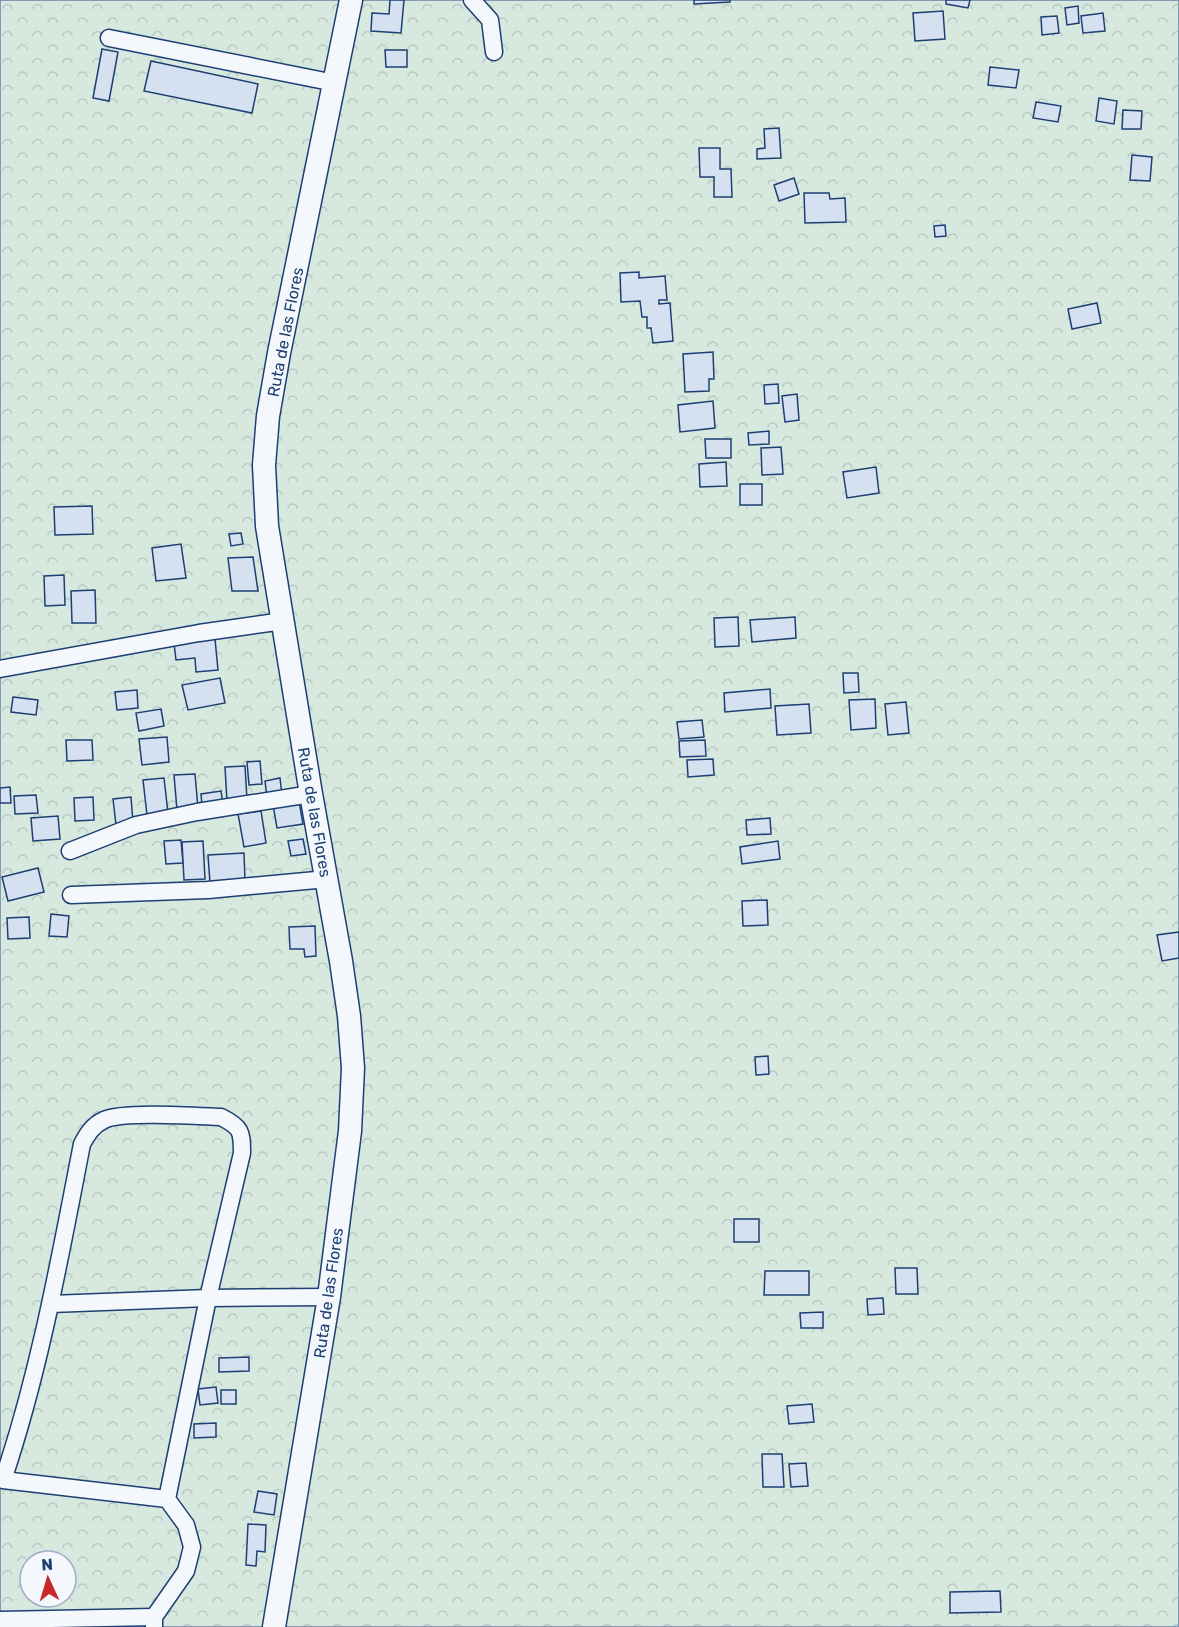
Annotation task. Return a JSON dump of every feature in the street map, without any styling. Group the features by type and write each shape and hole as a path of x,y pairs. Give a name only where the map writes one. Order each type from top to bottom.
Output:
{"main road":[{"name":"Ruta de las Flores","path":"274,1627 329,1297 350,1131 352,1068 349,1016 341,961 267,526 264,465 268,416 351,0"}],"street":[{"path":"472,0 490,20 494,52"},
{"path":"109,38 335,83"},
{"path":"0,669 188,635 283,621"},
{"path":"70,851 136,825 197,812 311,794"},
{"path":"71,895 208,890 327,879"},
{"path":"0,1620 154,1622 186,1571 192,1547 186,1525 167,1498 208,1298 242,1153 242,1137 235,1124 221,1117 121,1116 104,1119 90,1129 82,1144 51,1304 21,1426 2,1482 167,1498"},
{"path":"51,1304 208,1298 329,1297"}],"green space":[{"path":"0,0 1179,0 1179,1627 0,1627"}],"building":[{"path":"390,0 404,0 401,33 371,31 372,13 389,14"},
{"path":"694,0 730,0 730,2 694,4"},
{"path":"946,0 970,0 968,8 946,4"},
{"path":"1078,6 1079,23 1067,25 1065,8"},
{"path":"943,11 945,39 915,41 913,13"},
{"path":"1103,13 1105,31 1083,33 1081,16"},
{"path":"1057,16 1059,33 1042,35 1041,17"},
{"path":"102,49 118,52 109,101 93,98"},
{"path":"385,50 407,50 407,67 386,67"},
{"path":"151,61 258,84 252,113 144,91"},
{"path":"990,67 1019,70 1016,88 988,85"},
{"path":"1099,98 1117,101 1114,124 1096,121"},
{"path":"1036,102 1061,106 1058,122 1033,118"},
{"path":"1123,110 1142,111 1141,129 1122,129"},
{"path":"779,128 781,158 757,159 757,149 765,148 764,129"},
{"path":"699,148 720,148 720,169 731,169 732,197 714,197 714,177 700,177"},
{"path":"1132,155 1152,157 1150,181 1130,180"},
{"path":"794,178 799,194 779,201 774,185"},
{"path":"804,193 829,193 830,199 845,198 846,222 805,223"},
{"path":"945,225 946,236 935,237 934,226"},
{"path":"639,272 639,278 665,276 667,300 659,300 659,304 670,303 673,341 653,343 651,328 647,328 647,317 642,317 640,301 621,302 620,273"},
{"path":"1097,303 1101,323 1072,329 1068,309"},
{"path":"713,352 714,379 709,379 709,391 685,392 683,354"},
{"path":"778,384 779,403 765,404 764,385"},
{"path":"797,394 799,420 785,422 782,396"},
{"path":"713,401 715,428 680,432 678,405"},
{"path":"769,431 769,444 749,445 748,433"},
{"path":"705,439 731,439 731,458 706,458"},
{"path":"781,447 783,474 762,475 761,448"},
{"path":"726,462 727,486 700,487 699,464"},
{"path":"876,467 879,493 847,498 843,472"},
{"path":"740,484 762,484 762,505 740,505"},
{"path":"92,506 93,534 55,535 54,507"},
{"path":"241,533 243,544 231,546 229,534"},
{"path":"181,544 186,578 156,581 152,548"},
{"path":"253,557 258,591 232,591 228,558"},
{"path":"64,575 65,605 45,606 44,576"},
{"path":"95,590 96,623 72,623 71,591"},
{"path":"738,617 739,646 715,647 714,618"},
{"path":"795,617 796,638 752,642 750,620"},
{"path":"215,639 218,670 196,672 195,658 176,660 174,643"},
{"path":"843,673 858,673 859,692 844,693"},
{"path":"220,678 225,703 188,710 182,685"},
{"path":"770,689 771,708 725,712 724,693"},
{"path":"137,690 138,708 117,710 115,692"},
{"path":"13,697 38,700 36,715 11,712"},
{"path":"875,699 876,728 851,730 849,700"},
{"path":"906,702 909,733 888,735 885,704"},
{"path":"809,704 811,733 777,735 775,706"},
{"path":"161,709 164,726 139,731 136,713"},
{"path":"702,720 704,737 679,739 677,722"},
{"path":"167,737 169,762 142,765 139,739"},
{"path":"66,740 92,740 93,760 67,761"},
{"path":"705,740 706,756 680,757 679,741"},
{"path":"713,759 714,775 688,777 687,760"},
{"path":"260,761 262,784 249,785 247,762"},
{"path":"245,766 247,800 227,802 225,767"},
{"path":"195,774 198,808 177,810 174,775"},
{"path":"164,778 168,813 147,815 143,780"},
{"path":"280,778 282,796 267,798 265,781"},
{"path":"10,787 11,803 0,803 0,788"},
{"path":"221,791 223,804 202,806 201,794"},
{"path":"36,795 38,813 15,814 14,796"},
{"path":"93,797 94,820 75,821 74,798"},
{"path":"131,797 133,823 116,825 113,799"},
{"path":"299,801 303,824 277,828 273,805"},
{"path":"261,811 266,843 244,847 238,814"},
{"path":"58,816 60,839 33,841 31,818"},
{"path":"770,818 771,834 747,835 746,820"},
{"path":"303,839 306,854 291,856 288,841"},
{"path":"181,840 183,863 166,864 164,841"},
{"path":"203,841 205,879 184,880 182,842"},
{"path":"778,841 780,859 742,864 740,847"},
{"path":"244,853 245,881 210,883 208,855"},
{"path":"38,868 44,892 8,901 2,877"},
{"path":"767,900 768,925 743,926 742,901"},
{"path":"51,914 69,916 67,937 49,936"},
{"path":"29,917 30,938 8,939 7,918"},
{"path":"315,926 316,956 305,957 304,949 290,949 289,927"},
{"path":"1179,932 1179,958 1162,961 1157,935"},
{"path":"768,1056 769,1074 756,1075 755,1057"},
{"path":"734,1219 759,1219 759,1242 734,1242"},
{"path":"895,1268 917,1268 918,1294 896,1294"},
{"path":"765,1271 809,1271 809,1295 764,1295"},
{"path":"883,1298 884,1314 868,1315 867,1299"},
{"path":"823,1312 823,1328 801,1328 800,1313"},
{"path":"249,1357 249,1371 219,1372 219,1358"},
{"path":"216,1387 218,1403 200,1405 198,1389"},
{"path":"221,1390 236,1390 236,1404 221,1404"},
{"path":"812,1404 814,1422 789,1424 787,1406"},
{"path":"216,1423 216,1437 194,1438 194,1424"},
{"path":"762,1454 782,1454 784,1487 763,1487"},
{"path":"806,1463 808,1486 791,1487 789,1464"},
{"path":"258,1491 277,1494 274,1515 254,1512"},
{"path":"248,1524 266,1525 265,1552 257,1551 256,1566 246,1565"},
{"path":"1000,1591 1001,1612 950,1613 950,1592"}]}
